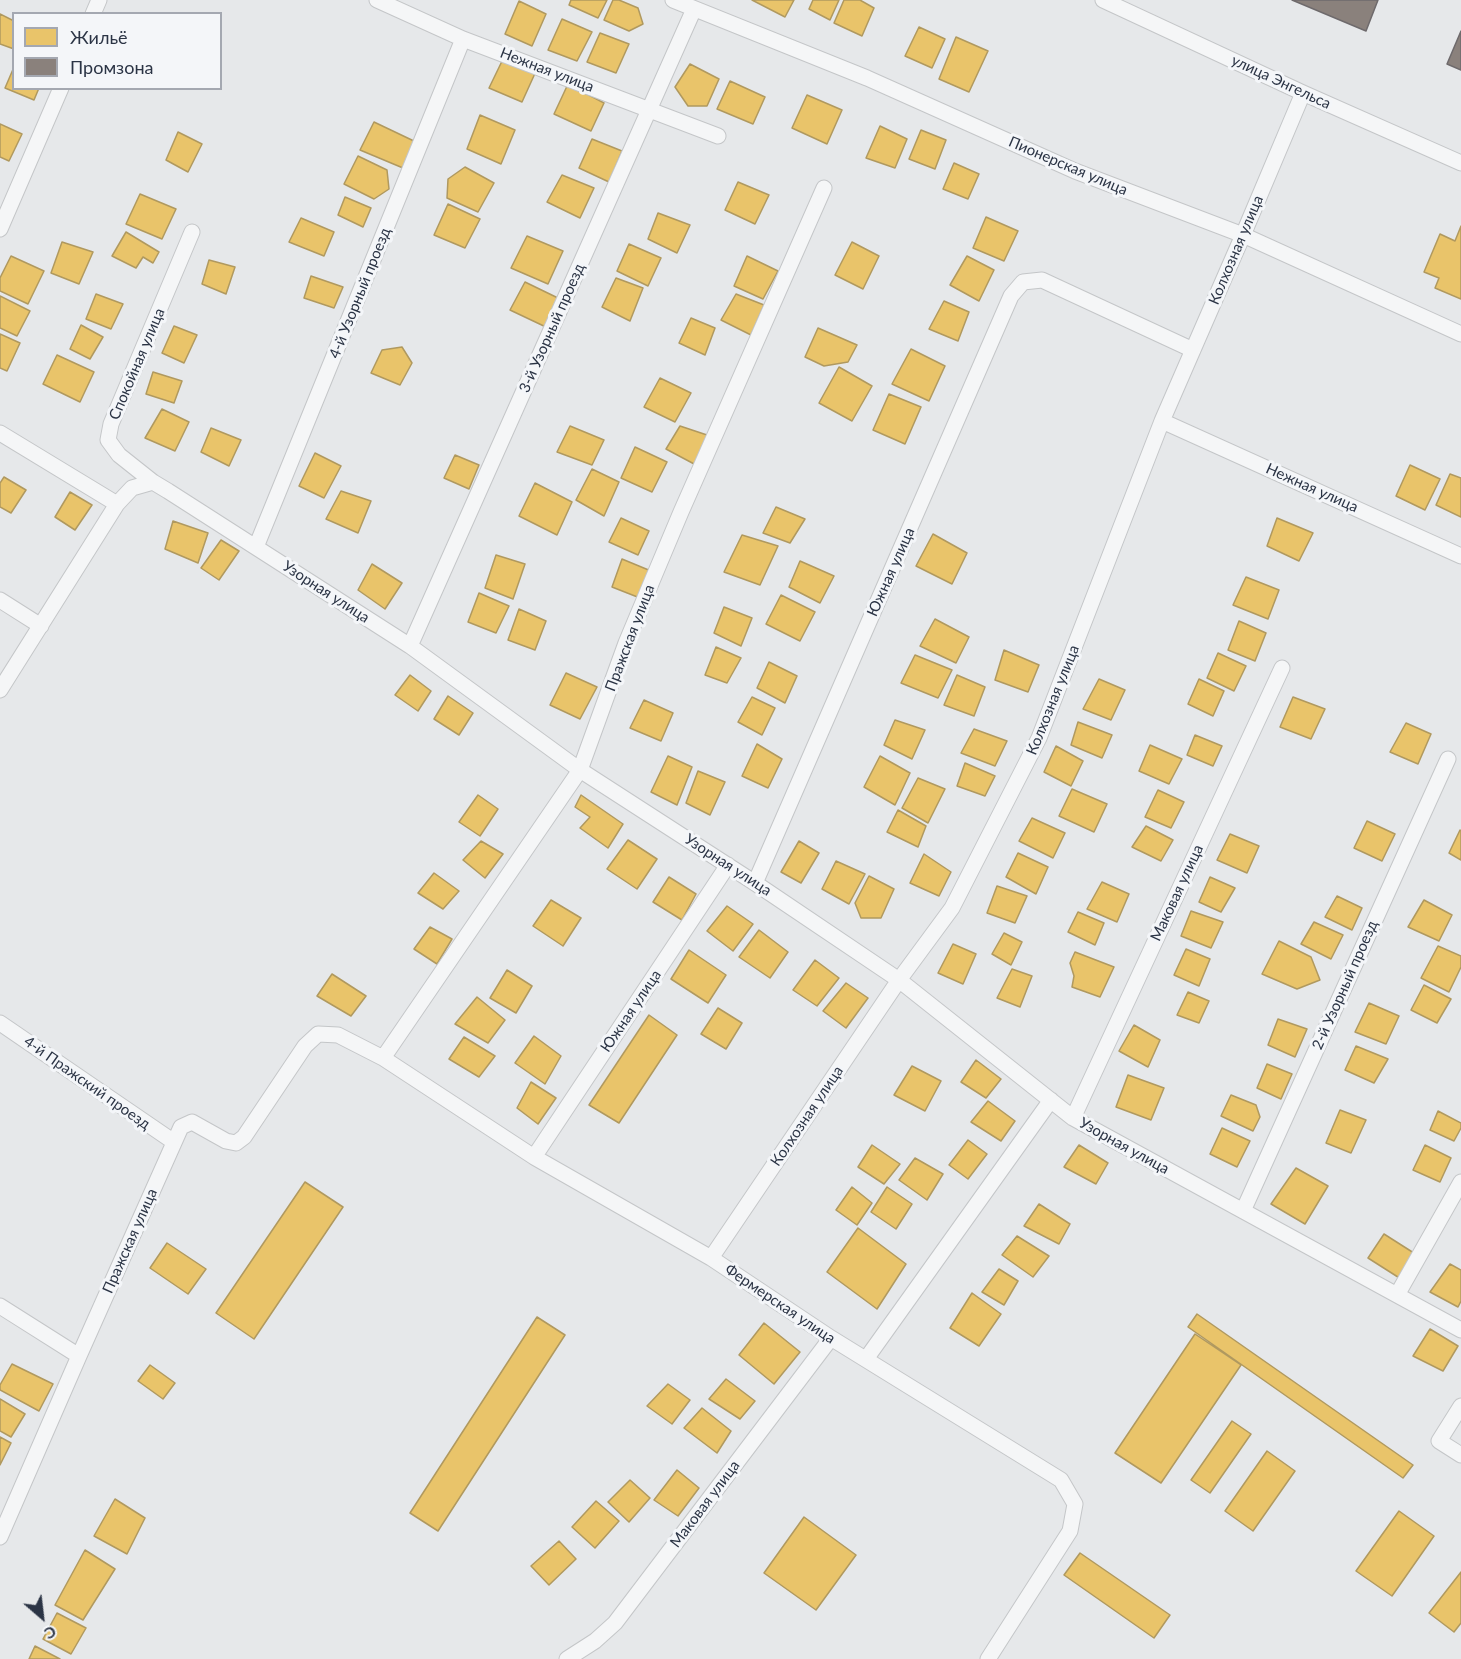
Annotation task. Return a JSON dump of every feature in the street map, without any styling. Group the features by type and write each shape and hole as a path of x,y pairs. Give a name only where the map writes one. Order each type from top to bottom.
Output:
{"street":[{"name":"Нежная улица","path":"377,0 464,39 718,136"},
{"name":"Пионерская улица","path":"673,0 867,78 1075,171 1243,235 1461,334"},
{"name":"улица Энгельса","path":"1103,0 1461,163"},
{"name":"3-й Узорный проезд","path":"410,646 694,9"},
{"name":"4-й Узорный проезд","path":"256,547 464,39"},
{"path":"0,229 60,90"},
{"name":"Колхозная улица","path":"711,1258 899,980 952,908 1039,738 1162,421 1303,93"},
{"name":"Пражская улица","path":"383,1058 580,770 630,632 824,188"},
{"name":"Спокойная улица","path":"153,482 119,455 108,440 111,424 192,232"},
{"name":"Южная улица","path":"755,883 1011,296 1023,282 1042,280 1193,350"},
{"name":"Нежная улица","path":"1162,421 1461,556"},
{"path":"0,433 117,504"},
{"name":"Узорная улица","path":"153,482 410,646 580,770 728,865 899,980 1073,1118 1461,1330"},
{"path":"0,690 117,504 132,488 153,482"},
{"path":"0,600 41,626"},
{"name":"Маковая улица","path":"1073,1118 1282,668"},
{"name":"2-й Узорный проезд","path":"1243,1211 1448,759"},
{"name":"Южная улица","path":"534,1157 728,865"},
{"name":"4-й Пражский проезд","path":"0,1023 174,1142"},
{"name":"Пражская улица","path":"0,1537 181,1127 192,1122 226,1141 236,1143 244,1137 305,1046 318,1034"},
{"name":"Фермерская улица","path":"318,1034 338,1035 383,1058 534,1157 711,1258 831,1338 1061,1480 1075,1504 1070,1532 988,1659"},
{"path":"866,1359 1050,1100"},
{"path":"1397,1295 1461,1182"},
{"path":"0,1306 79,1356"},
{"name":"Маковая улица","path":"567,1659 595,1641 615,1623 831,1338"},
{"path":"1461,1406 1439,1441 1461,1455"}],"building: Жильё":[{"path":"571,0 607,0 598,18 569,5"},
{"path":"613,0 619,0 638,8 643,24 629,31 604,20"},
{"path":"752,0 794,0 785,17"},
{"path":"813,0 839,0 830,20 809,9"},
{"path":"844,0 860,0 874,8 862,36 834,23"},
{"path":"519,1 546,14 532,46 505,34"},
{"path":"0,14 12,20 12,48 0,44"},
{"path":"562,19 592,32 577,61 548,50"},
{"path":"919,27 945,39 932,68 905,56"},
{"path":"600,33 629,44 616,73 587,62"},
{"path":"956,37 988,51 969,92 939,79"},
{"path":"504,57 537,69 522,102 489,88"},
{"path":"690,64 719,79 707,106 688,106 675,87"},
{"path":"12,72 12,90 38,90 34,100 5,88"},
{"path":"730,81 765,97 753,124 717,109"},
{"path":"568,84 604,103 591,131 554,114"},
{"path":"807,95 842,110 827,144 792,128"},
{"path":"480,115 515,130 501,164 467,149"},
{"path":"374,122 416,142 403,168 360,150"},
{"path":"0,124 22,134 9,161 0,157"},
{"path":"880,126 907,139 895,168 866,158"},
{"path":"921,130 946,140 935,169 909,159"},
{"path":"178,132 202,144 188,172 166,160"},
{"path":"592,139 622,151 609,182 579,168"},
{"path":"358,156 387,170 389,189 374,199 344,184"},
{"path":"954,163 979,174 968,199 943,189"},
{"path":"465,167 494,183 478,212 447,198 448,179"},
{"path":"562,175 594,188 580,218 547,202"},
{"path":"738,182 769,195 755,224 725,210"},
{"path":"140,194 176,209 162,239 126,224"},
{"path":"345,197 371,208 363,227 338,215"},
{"path":"448,204 480,219 465,248 434,235"},
{"path":"658,213 690,225 677,253 648,239"},
{"path":"986,217 1018,231 1004,261 973,248"},
{"path":"301,218 334,232 324,256 289,242"},
{"path":"1461,226 1461,299 1435,288 1439,278 1424,272 1440,234 1455,241"},
{"path":"126,232 159,252 153,263 143,257 136,268 112,256"},
{"path":"527,236 563,251 548,284 511,268"},
{"path":"62,242 93,252 79,284 51,273"},
{"path":"852,242 879,256 863,289 835,275"},
{"path":"629,244 661,258 648,286 617,271"},
{"path":"11,256 44,271 28,304 0,291 0,278"},
{"path":"747,256 778,271 763,299 734,286"},
{"path":"967,256 994,270 979,301 950,285"},
{"path":"209,260 235,267 226,294 202,284"},
{"path":"311,276 343,287 334,308 304,298"},
{"path":"616,278 643,288 630,321 602,307"},
{"path":"525,282 560,299 548,328 510,310"},
{"path":"96,294 123,304 111,329 86,319"},
{"path":"736,294 764,305 751,335 721,320"},
{"path":"0,296 30,311 17,336 0,328"},
{"path":"944,301 969,312 958,341 929,329"},
{"path":"691,318 715,328 705,355 679,343"},
{"path":"81,325 103,337 90,359 70,349"},
{"path":"174,326 197,335 184,363 162,353"},
{"path":"818,328 857,345 848,362 824,366 805,357"},
{"path":"0,334 20,343 7,371 0,368"},
{"path":"402,347 412,363 400,385 371,373 382,350"},
{"path":"911,349 945,366 929,401 892,384"},
{"path":"57,355 94,372 80,402 43,384"},
{"path":"839,367 872,386 852,421 819,403"},
{"path":"153,372 182,381 174,403 146,394"},
{"path":"660,378 691,393 675,422 644,407"},
{"path":"889,394 921,407 905,444 873,430"},
{"path":"162,409 189,422 175,451 145,438"},
{"path":"570,426 604,440 592,465 557,452"},
{"path":"680,426 710,436 696,465 666,449"},
{"path":"211,428 241,440 229,466 201,452"},
{"path":"635,447 667,462 652,492 621,478"},
{"path":"315,453 341,466 324,498 299,486"},
{"path":"455,455 479,465 469,489 444,478"},
{"path":"1410,465 1440,479 1425,510 1396,496"},
{"path":"592,469 619,482 604,516 576,500"},
{"path":"1450,474 1461,478 1461,517 1436,505"},
{"path":"4,477 26,490 11,513 0,507 0,483"},
{"path":"535,483 572,502 557,535 519,516"},
{"path":"341,491 371,501 358,533 326,519"},
{"path":"70,492 92,505 75,530 55,517"},
{"path":"776,507 805,519 790,543 763,533"},
{"path":"621,518 649,531 638,555 609,542"},
{"path":"1277,518 1313,533 1299,561 1267,546"},
{"path":"173,521 208,533 198,563 165,549"},
{"path":"933,534 967,553 952,584 916,566"},
{"path":"742,535 778,546 760,585 724,572"},
{"path":"221,540 239,551 219,580 201,568"},
{"path":"496,555 525,564 513,599 485,588"},
{"path":"622,559 651,571 640,598 612,587"},
{"path":"800,561 834,576 820,603 789,587"},
{"path":"372,564 402,583 385,609 358,590"},
{"path":"1246,577 1279,590 1268,619 1233,605"},
{"path":"479,593 509,606 496,633 468,622"},
{"path":"781,595 815,612 800,641 766,624"},
{"path":"724,607 752,618 741,646 714,633"},
{"path":"519,609 546,621 535,650 508,640"},
{"path":"935,619 969,637 956,663 920,646"},
{"path":"1239,621 1266,633 1255,661 1228,650"},
{"path":"716,647 741,658 727,683 705,675"},
{"path":"1004,650 1039,665 1028,692 995,680"},
{"path":"1218,653 1246,666 1234,691 1207,678"},
{"path":"915,655 952,670 938,698 901,683"},
{"path":"769,662 797,676 785,703 757,688"},
{"path":"566,673 597,687 580,719 550,705"},
{"path":"410,675 431,691 418,711 395,695"},
{"path":"957,675 985,687 974,716 944,705"},
{"path":"1099,679 1125,690 1111,720 1083,709"},
{"path":"1199,679 1224,691 1213,716 1188,704"},
{"path":"448,696 473,713 459,735 434,719"},
{"path":"752,697 775,708 762,735 738,722"},
{"path":"1293,697 1325,709 1311,739 1280,727"},
{"path":"644,700 673,713 661,741 630,728"},
{"path":"895,720 925,730 912,759 884,745"},
{"path":"1078,722 1112,735 1102,758 1071,745"},
{"path":"1406,723 1431,734 1418,764 1390,752"},
{"path":"974,729 1007,741 995,766 961,753"},
{"path":"1195,735 1222,746 1213,766 1187,755"},
{"path":"757,744 782,759 768,788 742,776"},
{"path":"1150,745 1182,759 1169,784 1139,771"},
{"path":"1056,746 1083,761 1071,786 1044,772"},
{"path":"668,756 692,767 677,805 651,792"},
{"path":"880,756 910,773 895,805 864,787"},
{"path":"965,763 995,776 985,796 957,786"},
{"path":"698,771 725,782 710,815 686,803"},
{"path":"918,778 945,789 928,823 902,808"},
{"path":"1072,789 1107,804 1094,832 1059,816"},
{"path":"1158,790 1184,802 1171,828 1145,817"},
{"path":"478,795 498,809 480,836 459,822"},
{"path":"581,795 623,824 608,848 580,828 590,817 575,807"},
{"path":"898,810 926,826 918,847 887,832"},
{"path":"1032,818 1065,833 1053,858 1019,841"},
{"path":"1367,821 1395,834 1382,861 1354,848"},
{"path":"1146,826 1173,840 1161,861 1132,847"},
{"path":"1461,831 1461,860 1449,853"},
{"path":"1230,834 1259,846 1247,873 1217,860"},
{"path":"628,840 657,859 637,889 607,869"},
{"path":"481,841 503,854 485,878 463,860"},
{"path":"799,841 819,853 801,883 781,872"},
{"path":"1018,853 1048,867 1036,894 1006,877"},
{"path":"924,854 951,872 939,896 910,883"},
{"path":"836,861 865,874 849,904 822,889"},
{"path":"434,873 459,891 443,909 418,893"},
{"path":"869,876 894,889 881,918 861,918 855,903"},
{"path":"669,877 696,894 682,920 653,902"},
{"path":"1210,877 1235,888 1221,912 1199,902"},
{"path":"1102,882 1129,894 1117,922 1087,909"},
{"path":"997,886 1027,896 1015,923 987,913"},
{"path":"1337,896 1362,908 1352,930 1325,917"},
{"path":"551,900 581,918 563,946 533,926"},
{"path":"1424,900 1452,915 1439,941 1408,927"},
{"path":"727,906 753,924 733,951 707,931"},
{"path":"1191,911 1223,922 1211,948 1181,936"},
{"path":"1078,912 1104,923 1095,945 1068,932"},
{"path":"1314,922 1343,935 1331,959 1301,944"},
{"path":"430,927 452,939 437,964 414,949"},
{"path":"759,930 788,952 770,978 739,957"},
{"path":"1004,933 1022,942 1011,965 992,954"},
{"path":"1279,941 1311,957 1320,980 1297,989 1262,974"},
{"path":"953,944 976,954 963,984 938,973"},
{"path":"1438,946 1461,956 1461,967 1449,992 1421,978"},
{"path":"1186,949 1210,959 1199,986 1174,975"},
{"path":"689,950 726,975 708,1003 671,979"},
{"path":"1075,952 1114,967 1100,997 1072,987 1074,976 1070,963"},
{"path":"815,960 839,978 817,1006 793,990"},
{"path":"1012,969 1032,976 1020,1007 997,998"},
{"path":"507,970 532,986 516,1013 490,998"},
{"path":"332,974 366,996 351,1016 317,996"},
{"path":"846,983 868,998 846,1028 823,1011"},
{"path":"1424,985 1451,999 1437,1023 1411,1010"},
{"path":"1188,992 1209,1001 1199,1023 1177,1015"},
{"path":"477,997 505,1020 488,1043 455,1024"},
{"path":"1369,1003 1399,1016 1386,1044 1355,1032"},
{"path":"718,1008 742,1023 726,1049 701,1034"},
{"path":"649,1015 677,1035 619,1123 589,1105"},
{"path":"1278,1019 1307,1029 1295,1057 1268,1045"},
{"path":"1134,1025 1160,1040 1148,1067 1119,1051"},
{"path":"534,1036 561,1056 545,1084 515,1063"},
{"path":"464,1037 495,1056 479,1077 449,1059"},
{"path":"1356,1046 1388,1059 1374,1083 1345,1070"},
{"path":"976,1060 1001,1079 986,1098 961,1082"},
{"path":"1267,1064 1292,1074 1281,1099 1257,1088"},
{"path":"912,1066 941,1081 925,1111 894,1095"},
{"path":"1128,1075 1164,1088 1151,1120 1116,1107"},
{"path":"531,1082 556,1098 538,1124 517,1108"},
{"path":"1231,1095 1256,1105 1260,1117 1253,1131 1221,1116"},
{"path":"988,1101 1015,1121 1001,1141 971,1122"},
{"path":"1340,1110 1366,1120 1351,1153 1326,1143"},
{"path":"1438,1111 1461,1123 1461,1128 1454,1141 1430,1130"},
{"path":"1222,1128 1250,1141 1237,1167 1210,1154"},
{"path":"968,1140 987,1154 968,1179 949,1165"},
{"path":"872,1145 900,1164 884,1184 858,1167"},
{"path":"1079,1145 1108,1163 1096,1184 1064,1167"},
{"path":"1425,1145 1451,1158 1440,1182 1413,1170"},
{"path":"915,1158 943,1174 927,1200 899,1180"},
{"path":"1296,1168 1328,1186 1305,1224 1271,1204"},
{"path":"305,1182 343,1207 254,1339 216,1313"},
{"path":"852,1187 872,1203 857,1225 836,1210"},
{"path":"887,1187 912,1204 896,1229 871,1212"},
{"path":"1039,1204 1070,1224 1059,1244 1024,1226"},
{"path":"858,1228 906,1264 877,1309 827,1272"},
{"path":"1384,1234 1417,1255 1401,1279 1368,1258"},
{"path":"1017,1236 1049,1256 1033,1277 1002,1255"},
{"path":"167,1243 206,1269 188,1294 150,1268"},
{"path":"1450,1264 1461,1270 1461,1301 1458,1307 1430,1292"},
{"path":"999,1269 1018,1281 1004,1305 982,1292"},
{"path":"972,1293 1001,1314 979,1346 950,1328"},
{"path":"1197,1314 1413,1465 1403,1478 1188,1327"},
{"path":"537,1317 565,1335 438,1531 410,1513"},
{"path":"764,1323 800,1352 774,1384 739,1355"},
{"path":"1430,1329 1458,1346 1443,1371 1413,1356"},
{"path":"1195,1334 1241,1365 1161,1483 1115,1453"},
{"path":"12,1364 53,1384 39,1411 0,1390 0,1385"},
{"path":"150,1365 175,1383 163,1399 138,1381"},
{"path":"726,1379 755,1401 740,1419 709,1399"},
{"path":"668,1384 690,1400 672,1424 647,1406"},
{"path":"0,1399 25,1414 11,1437 0,1431"},
{"path":"702,1408 731,1431 717,1453 684,1428"},
{"path":"1232,1421 1251,1434 1210,1493 1191,1480"},
{"path":"0,1437 11,1443 0,1465"},
{"path":"1267,1451 1295,1471 1253,1531 1225,1511"},
{"path":"677,1470 699,1488 678,1516 654,1500"},
{"path":"630,1480 650,1498 629,1522 608,1502"},
{"path":"115,1499 145,1518 127,1554 94,1536"},
{"path":"596,1501 619,1521 595,1548 572,1527"},
{"path":"1399,1511 1434,1536 1392,1596 1356,1571"},
{"path":"804,1517 856,1555 816,1610 764,1573"},
{"path":"559,1541 576,1559 549,1585 531,1566"},
{"path":"85,1550 115,1569 83,1620 55,1605"},
{"path":"1080,1553 1170,1615 1154,1638 1064,1575"},
{"path":"1461,1572 1461,1623 1454,1632 1429,1613"},
{"path":"57,1613 86,1628 71,1654 43,1639"},
{"path":"35,1646 60,1659 29,1659"}],"building: Промзона":[{"path":"1292,0 1378,0 1366,31"},
{"path":"1461,31 1461,70 1447,64"}]}
